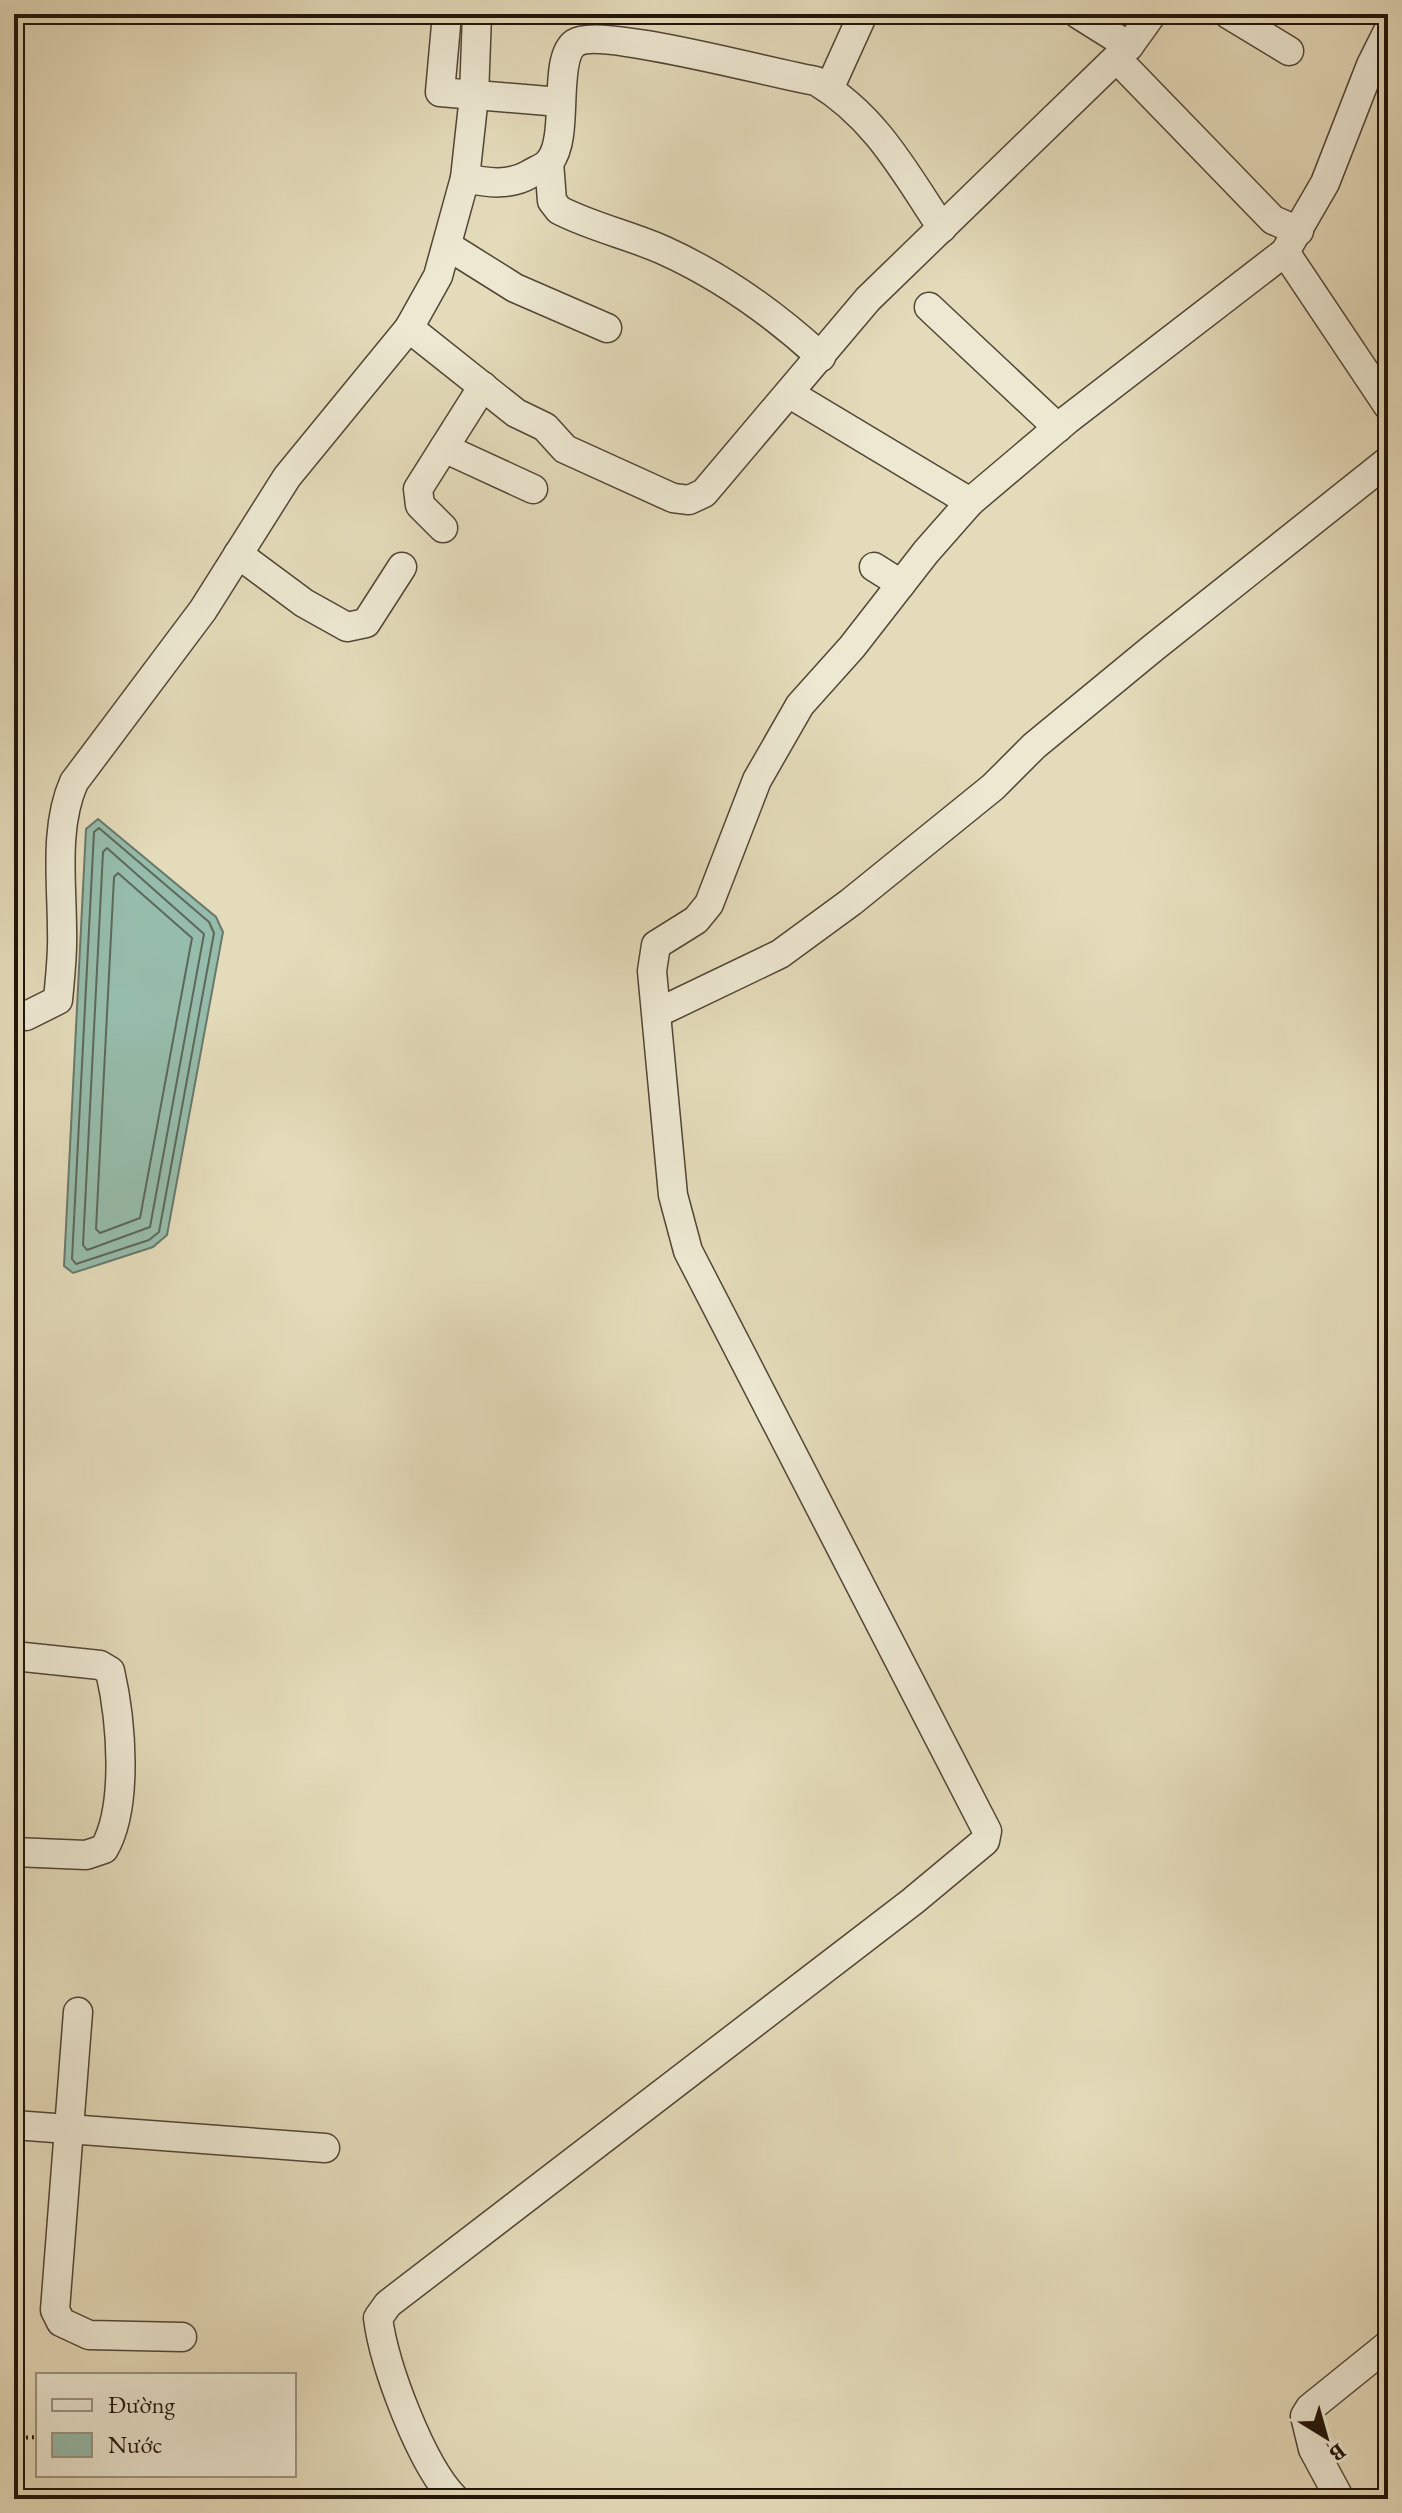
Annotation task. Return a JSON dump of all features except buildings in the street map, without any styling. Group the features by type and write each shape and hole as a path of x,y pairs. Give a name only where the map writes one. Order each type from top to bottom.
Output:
{"street":[{"path":"447,14 440,92 560,102"},
{"path":"26,1016 58,1000 63,936 64,804 74,782 203,610 287,477 409,328 438,276 465,178 474,96 477,14"},
{"path":"829,89 863,14"},
{"path":"1078,14 1123,52 1292,242 1388,406"},
{"path":"409,328 516,413 545,427 565,449 673,498 689,500 704,493 868,299 1123,52 1152,14"},
{"path":"1228,14 1289,51"},
{"path":"455,2499 415,2433 381,2344 378,2318 388,2304 913,1901 985,1841 987,1831 688,1251 673,1195 652,971 656,945 696,920 709,904 757,780 800,705 970,502 1292,242 1325,183 1371,65 1388,31"},
{"path":"821,357 776,316 726,282 662,250 559,210 552,201 549,162 561,126 560,102 569,51 580,41 614,40 816,81 873,124 942,228"},
{"path":"465,178 515,182 549,162"},
{"path":"448,246 515,288 607,328"},
{"path":"929,307 1058,428"},
{"path":"443,528 420,505 418,489 483,386"},
{"path":"790,394 970,502"},
{"path":"444,448 533,489"},
{"path":"657,1013 780,954 851,902 993,787 1034,746 1153,648 1388,461"},
{"path":"238,554 304,603 347,627 366,623 402,567"},
{"path":"874,567 901,584"},
{"path":"14,1656 100,1665 110,1671 117,1702 118,1775 116,1829 104,1849 86,1855 14,1852"},
{"path":"78,2012 55,2310 61,2322 89,2335 182,2337"},
{"path":"14,2125 325,2148"},
{"path":"1340,2499 1313,2449 1305,2416 1310,2408 1388,2345"}],"path":[{"path":"14,2438 36,2437"}],"water":[{"path":"98,819 216,917 223,932 167,1235 153,1247 73,1273 64,1266 86,829"}]}
